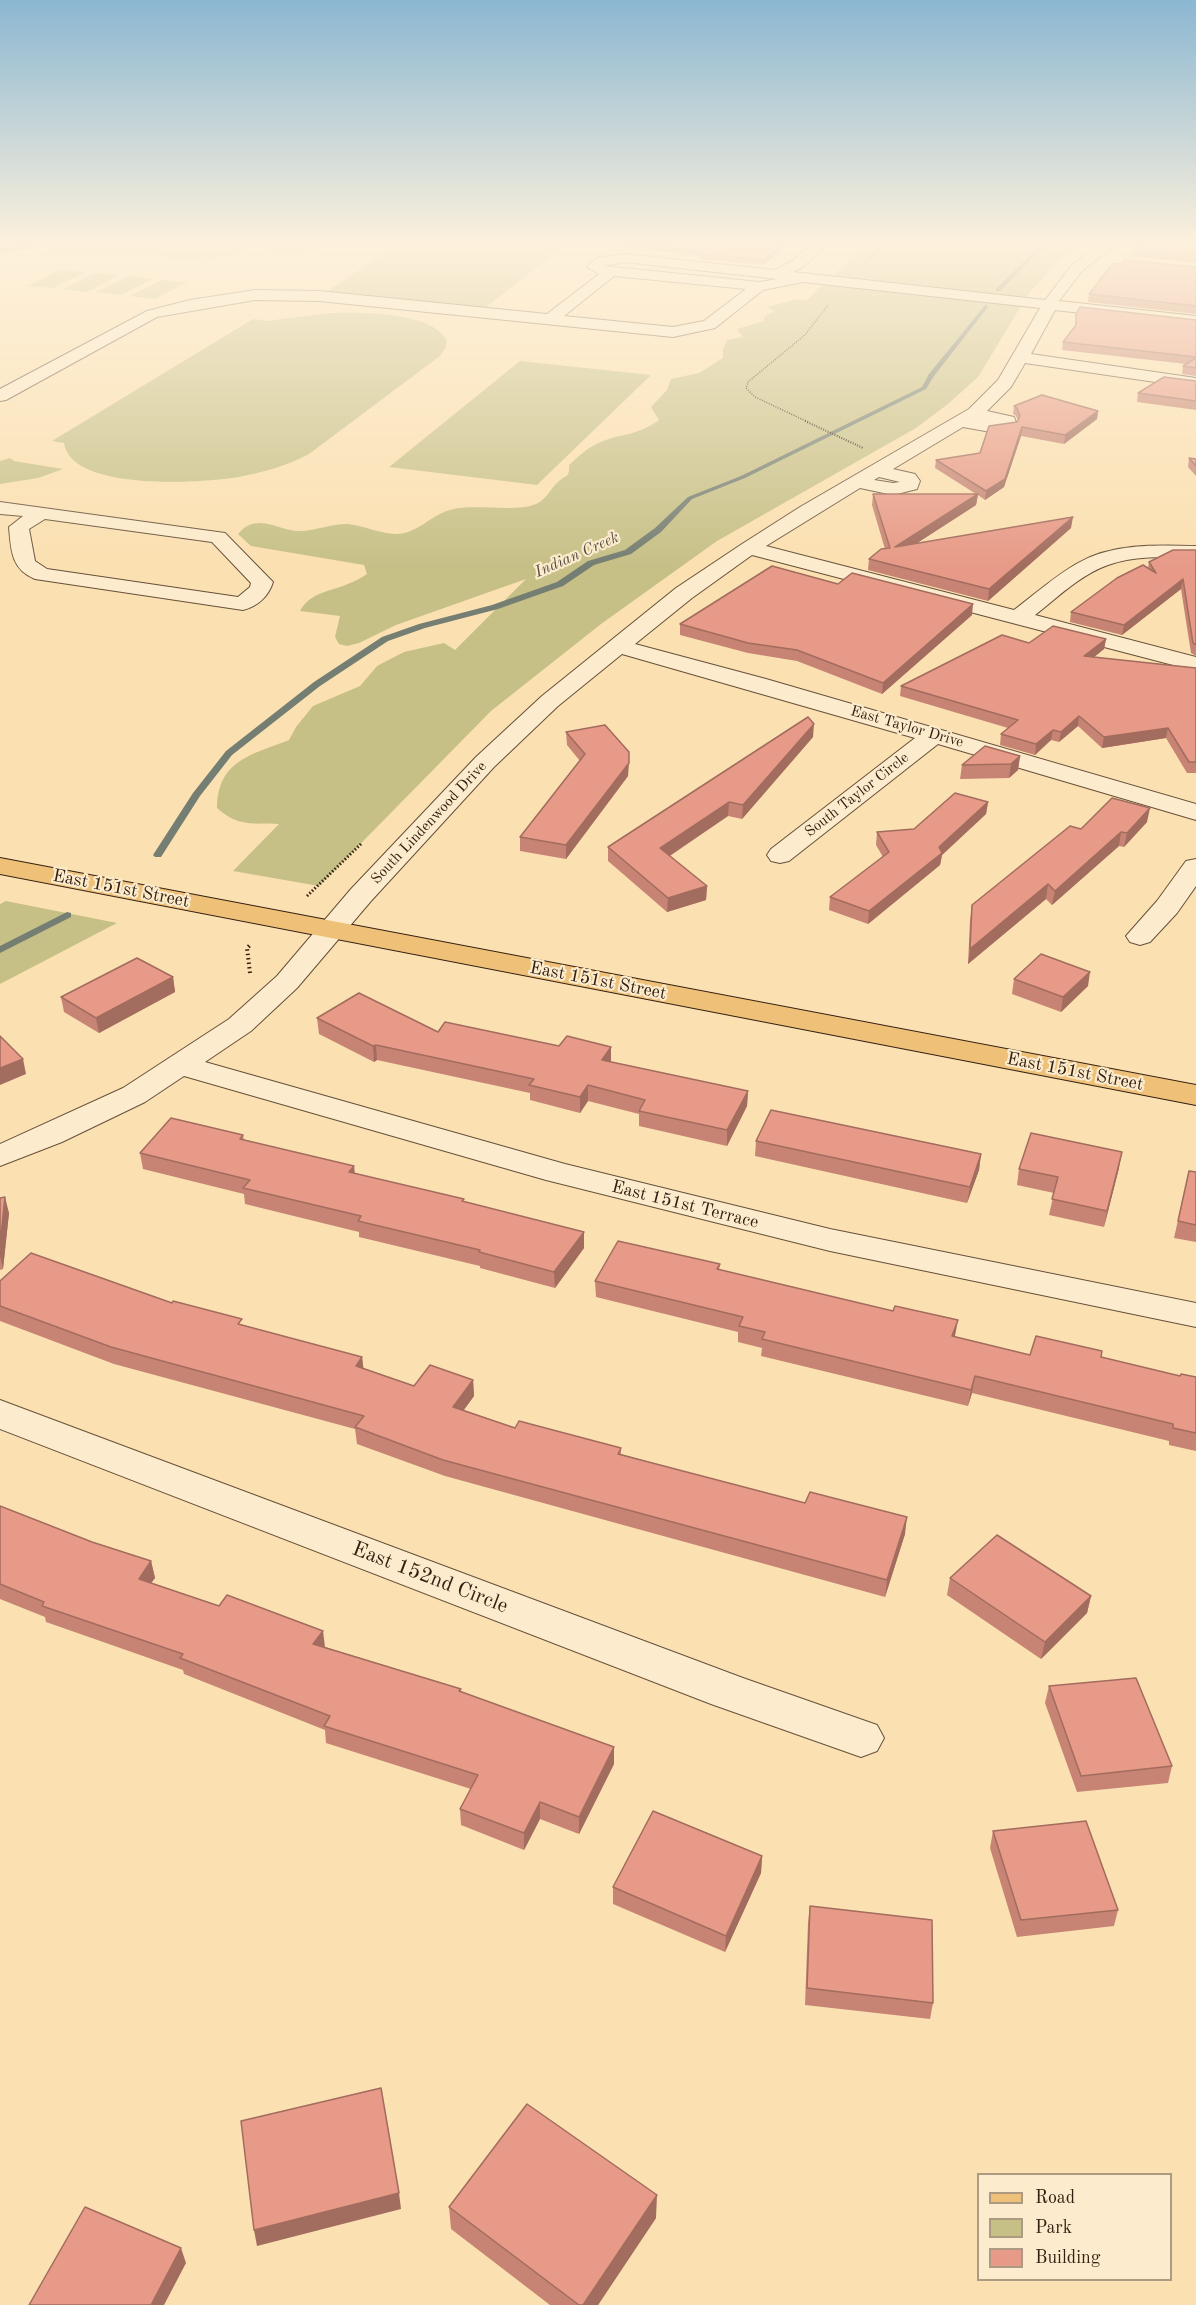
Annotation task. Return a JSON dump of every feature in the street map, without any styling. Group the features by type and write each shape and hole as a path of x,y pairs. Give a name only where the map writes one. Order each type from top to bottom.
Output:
{"main road":[{"name":"East 151st Street","path":"0,866 1196,1095"}],"street":[{"path":"0,396 81,352"},
{"name":"South Lindenwood Drive","path":"0,1156 134,1095 240,1025 287,982 361,895 485,762 550,701 684,592 749,548 967,417 1005,383 1025,352"},
{"path":"1022,358 1196,383"},
{"path":"0,382 21,385"},
{"path":"858,482 893,489 910,485 911,481 908,478 878,471"},
{"path":"0,508 41,513 218,537 262,582 260,590 243,604 42,575 31,571 25,565 19,527 41,513"},
{"path":"749,548 1196,664"},
{"path":"1018,618 1070,578 1098,562 1136,553 1196,552"},
{"name":"East Taylor Drive","path":"617,646 934,735 1196,812"},
{"name":"South Taylor Circle","path":"780,855 934,735"},
{"path":"1140,936 1167,907 1196,867"},
{"name":"East 151st Terrace","path":"180,1065 558,1173 751,1221 958,1268 1196,1315"},
{"name":"East 152nd Circle","path":"0,1414 727,1691 861,1738"}],"path":[{"path":"784,352 748,381 746,388 748,392 848,439 866,451"}],"green space":[{"path":"199,352 443,352 309,454 257,473 221,479 170,482 113,477 89,470 72,459 64,443 52,441"},
{"path":"723,352 993,352 978,377 916,428 717,541 601,624 491,711 319,886 233,871 279,824 253,824 239,821 217,808 223,779 230,769 250,755 289,740 313,706 360,686 377,666 404,652 444,643 455,650 526,579 396,625 359,643 347,646 339,644 335,637 340,616 300,611 310,599 367,574 364,565 251,546 238,534 246,527 261,523 294,531 347,524 396,534 411,531 443,512 459,508 517,508 536,504 567,475 569,465 588,449 609,439 636,432 659,420 651,407 667,390 671,379 699,373 723,358"},
{"path":"520,361 651,375 537,485 389,467"},
{"path":"10,458 14,461 63,469 38,478 0,484 0,461"},
{"path":"6,901 117,923 0,984 0,904"}],"building":[{"path":"1148,352 1196,352 1196,357"},
{"path":"1196,358 1196,368 1183,366"},
{"path":"1164,377 1196,381 1196,401 1138,393"},
{"path":"1042,395 1098,411 1065,435 1022,427 1005,479 986,491 936,460 980,453 989,426 1017,422 1020,416 1014,406"},
{"path":"1189,458 1196,459 1196,466"},
{"path":"873,494 978,494 895,547 1073,517 989,589 869,559 881,549 890,548"},
{"path":"1173,550 1196,550 1196,645 1193,643 1183,579 1124,625 1071,612 1117,578 1143,565 1156,573 1149,562"},
{"path":"772,566 838,584 852,573 973,604 883,683 797,650 748,643 680,624"},
{"path":"1053,626 1106,639 1084,656 1196,668 1196,762 1189,762 1168,728 1104,737 1079,716 1061,732 1053,730 1036,744 1001,734 1018,720 901,686 1002,635 1029,643"},
{"path":"808,717 814,724 743,805 729,802 660,848 707,886 668,898 608,847"},
{"path":"605,725 629,752 629,763 566,845 520,837 585,754 566,732"},
{"path":"985,746 1020,756 1011,764 962,765"},
{"path":"955,793 988,802 939,847 942,853 869,911 830,897 889,852 877,832 914,829"},
{"path":"1112,798 1150,808 1127,833 1121,832 1055,891 1048,884 970,949 972,905 1070,826 1081,829"},
{"path":"1041,954 1090,972 1063,997 1014,979"},
{"path":"137,958 173,977 96,1018 61,997"},
{"path":"359,993 438,1032 445,1022 559,1046 567,1036 611,1047 602,1060 748,1091 727,1130 639,1111 645,1100 588,1085 580,1097 529,1085 534,1079 373,1046 317,1018"},
{"path":"0,1036 23,1059 0,1068"},
{"path":"771,1110 981,1154 970,1187 756,1141"},
{"path":"171,1118 243,1135 240,1139 354,1166 349,1172 464,1199 462,1201 584,1232 554,1272 479,1252 480,1250 358,1221 361,1216 243,1188 250,1180 140,1153"},
{"path":"1031,1133 1122,1152 1107,1211 1052,1199 1058,1177 1019,1169"},
{"path":"1189,1171 1196,1172 1196,1225 1178,1221"},
{"path":"5,1197 0,1246 0,1198"},
{"path":"618,1241 720,1264 717,1269 893,1311 895,1306 958,1320 952,1336 1030,1355 1036,1336 1102,1351 1101,1357 1180,1376 1181,1374 1196,1377 1196,1433 1173,1428 1173,1424 975,1376 971,1390 762,1339 765,1332 739,1326 743,1317 595,1281"},
{"path":"31,1253 172,1303 173,1301 242,1319 238,1324 362,1357 356,1366 414,1386 430,1365 473,1380 453,1407 515,1428 519,1421 621,1448 618,1454 805,1503 810,1492 907,1517 887,1580 443,1460 355,1427 364,1416 111,1347 0,1306 0,1281"},
{"path":"0,1506 92,1542 151,1561 139,1579 219,1606 227,1595 323,1631 313,1644 461,1689 459,1691 614,1747 579,1817 540,1802 524,1833 460,1809 478,1775 324,1726 330,1716 180,1658 183,1654 42,1606 44,1602 0,1584"},
{"path":"997,1535 1091,1596 1045,1642 950,1578"},
{"path":"1136,1678 1172,1766 1081,1776 1049,1686"},
{"path":"653,1811 762,1856 726,1936 613,1887"},
{"path":"1086,1821 1118,1910 1021,1920 993,1831"},
{"path":"810,1906 932,1920 933,2003 807,1988"},
{"path":"381,2088 399,2193 254,2230 241,2121"},
{"path":"527,2104 657,2195 583,2305 579,2305 449,2207"},
{"path":"85,2207 181,2248 151,2305 29,2305"}],"waterway":[{"name":"Indian Creek","path":"158,855 196,795 229,753 317,684 385,639 422,626 495,607 560,584 591,563 628,552 658,530 690,498 743,477 924,388 950,352"},
{"name":"Indian Creek","path":"0,950 67,915"}]}
